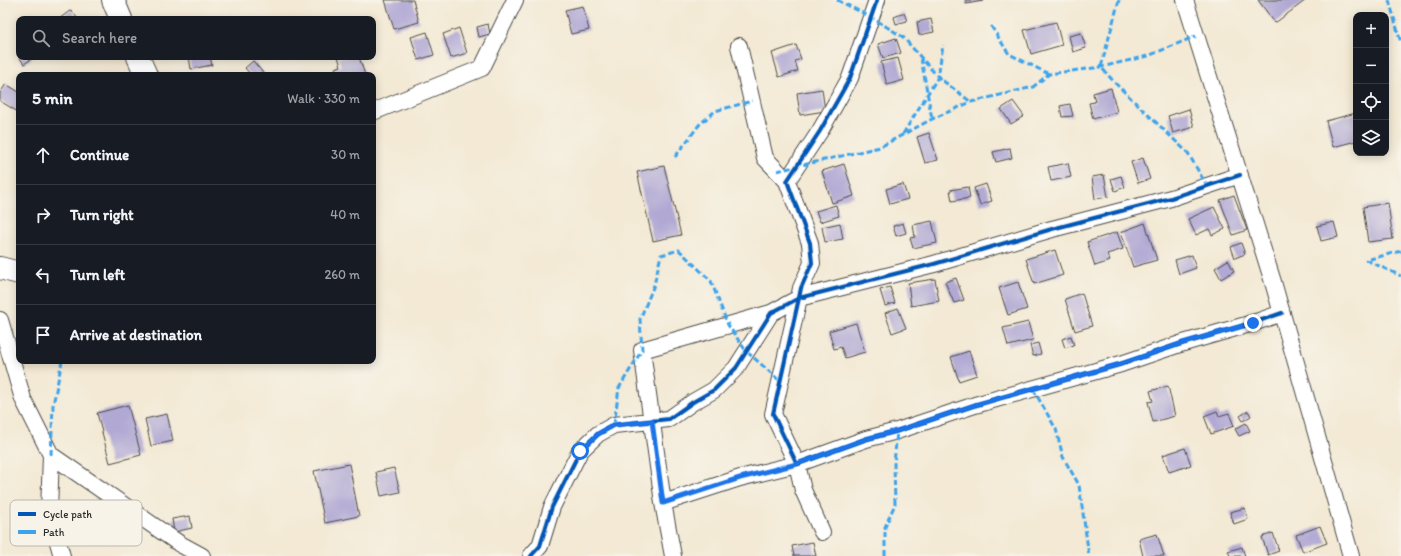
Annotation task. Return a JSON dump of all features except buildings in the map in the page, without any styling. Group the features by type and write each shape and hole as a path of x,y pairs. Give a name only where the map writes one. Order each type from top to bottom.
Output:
{"street":[{"path":"113,0 120,16"},
{"path":"376,111 482,68 515,0"},
{"path":"787,181 820,131 850,78 877,0"},
{"path":"1185,0 1282,313 1351,556"},
{"path":"739,46 765,158 787,181 810,243 812,263 800,288 773,414 797,464 803,490 822,532"},
{"path":"139,60 145,72"},
{"path":"673,556 663,503 642,350 771,313 799,298 934,264 1052,229 1171,198 1240,175"},
{"path":"0,268 16,273"},
{"path":"531,556 540,546 552,507 580,451 598,434 614,425 669,419 693,402 714,390 736,368 771,313"},
{"path":"663,503 740,478 797,464 866,439 897,431 975,405 1121,364 1180,344 1282,313"},
{"path":"0,320 23,399 51,455 49,500"},
{"path":"51,455 116,500"},
{"path":"142,518 180,544 202,556"},
{"path":"59,546 62,556"}],"marked path":[{"path":"837,0 871,17 903,37 938,77 971,102"},
{"path":"1119,0 1101,67 1115,83 1188,153 1207,186"},
{"path":"1389,0 1401,43"},
{"path":"991,26 1009,54 1049,74"},
{"path":"777,171 880,147 932,119 971,102 1033,87 1049,74 1101,67 1148,56 1196,36"},
{"path":"903,134 938,77 943,45"},
{"path":"921,58 932,119"},
{"path":"675,157 699,125 715,111 752,101"},
{"path":"614,425 619,388 642,350 640,319 654,285 661,255 679,250 711,281 728,325 746,351 780,381"},
{"path":"1401,251 1366,260 1401,276"},
{"path":"51,455 53,405 61,364"},
{"path":"1033,389 1056,429 1063,457 1079,485 1089,556"},
{"path":"885,556 885,527 895,504 894,464 897,431"}],"cycle path":[{"path":"531,556 540,546 552,507 580,451 598,434 614,425 669,419 693,402 714,390 736,368 771,313 799,298 801,288 812,263 810,243 787,181 820,131 850,78 877,0"},
{"path":"1240,175 1171,198 1052,229 934,264 799,298 773,414 797,464 866,439 897,431 975,405 1121,364 1180,344 1282,313"}],"route":[{"path":"580,451 598,434 614,425 652,421 663,503 740,478 797,464 866,439 897,431 975,405 1094,372 1180,344 1253,323"}]}
